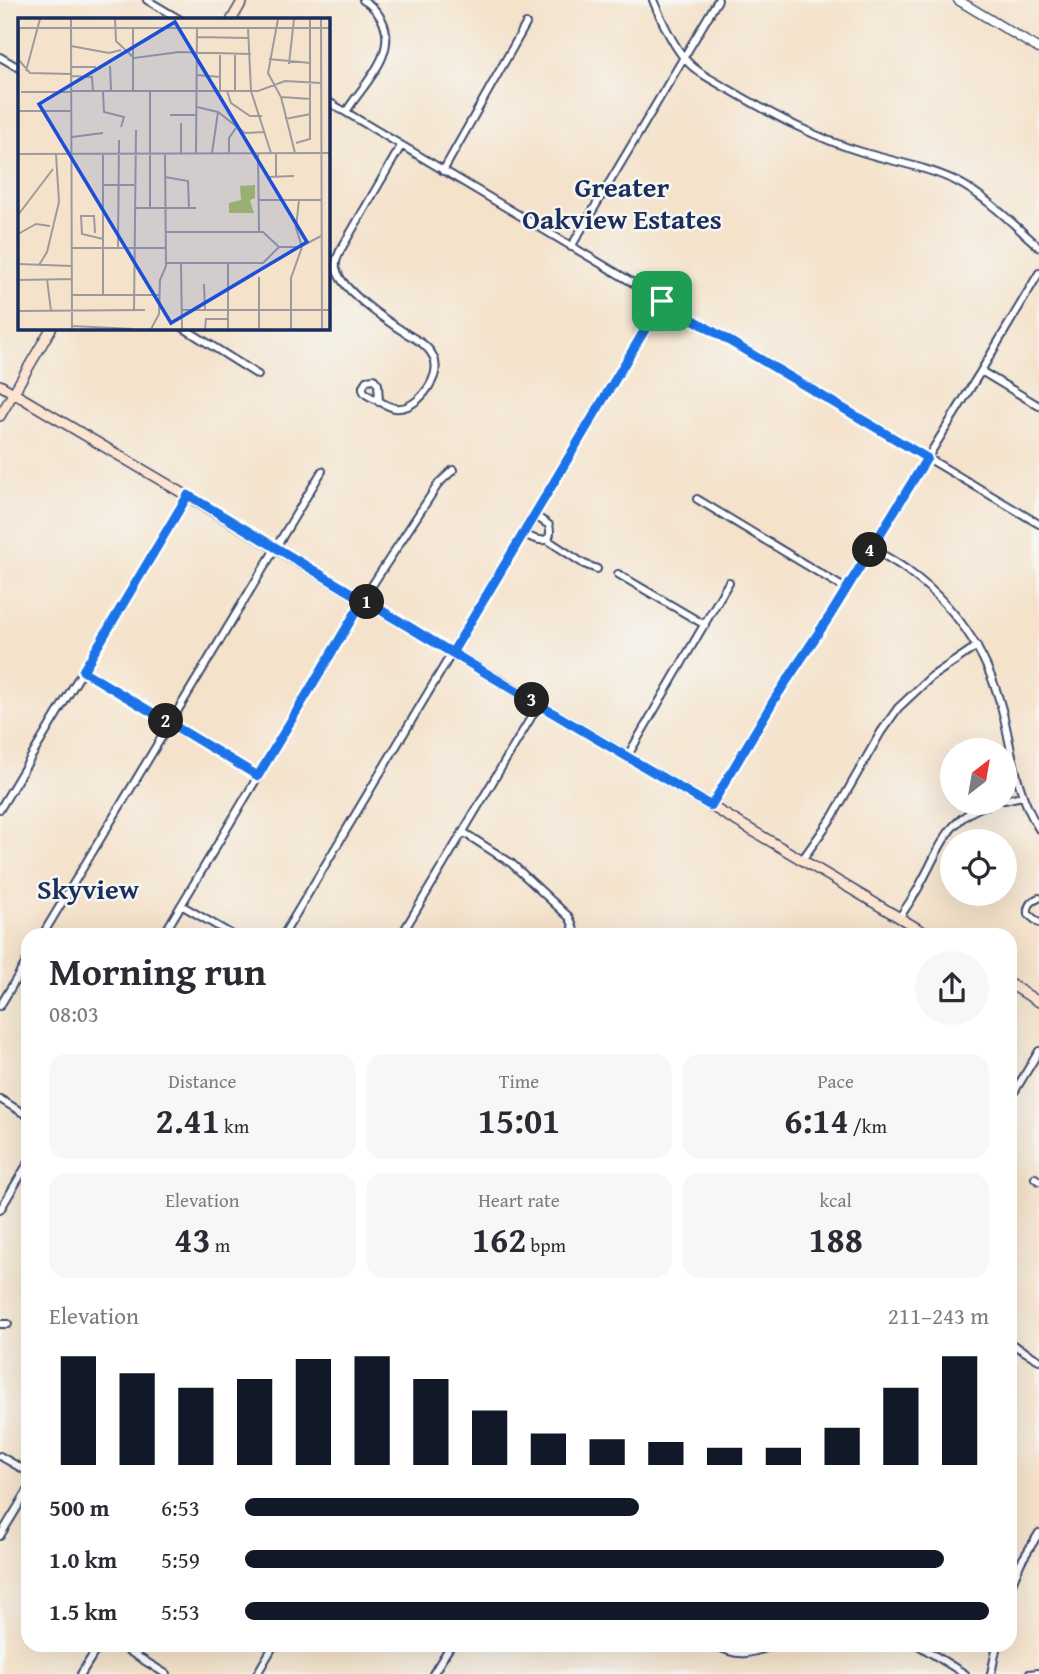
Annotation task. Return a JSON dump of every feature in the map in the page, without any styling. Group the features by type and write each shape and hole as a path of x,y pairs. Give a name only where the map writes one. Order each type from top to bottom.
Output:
{"main road":[{"path":"233,18 243,0"},
{"path":"0,416 51,329"},
{"path":"0,385 916,928"},
{"path":"1017,988 1039,1002"}],"street":[{"path":"147,0 176,18"},
{"path":"346,112 383,56 386,47 385,26 373,6 363,0"},
{"path":"653,0 684,58 706,75 762,109 816,135 957,182 993,206 1039,247"},
{"path":"571,247 718,0"},
{"path":"958,0 1039,48"},
{"path":"443,171 526,24"},
{"path":"0,57 18,67"},
{"path":"329,102 1039,524"},
{"path":"379,401 395,408 414,403 429,388 435,376 434,357 427,346 393,324 348,288 339,278 336,265 340,251 401,146"},
{"path":"711,806 1039,273"},
{"path":"289,928 662,301"},
{"path":"185,329 258,374"},
{"path":"981,371 1039,406"},
{"path":"168,928 363,600 439,483 453,470"},
{"path":"47,928 322,471"},
{"path":"0,809 188,495"},
{"path":"696,499 846,589"},
{"path":"534,514 549,525 550,533 546,540"},
{"path":"523,533 539,541 546,540 597,569"},
{"path":"871,548 927,586 956,615 977,646 989,668 999,696 1022,796 1039,829"},
{"path":"618,574 705,625"},
{"path":"627,757 729,582"},
{"path":"802,860 833,816 881,732 898,708 930,677 977,646"},
{"path":"83,671 258,776"},
{"path":"406,928 539,704"},
{"path":"1017,797 1022,796"},
{"path":"899,918 922,882 938,846 949,831 966,816"},
{"path":"463,832 511,863 569,917 573,928"},
{"path":"1039,898 1033,901 1028,909 1028,914 1039,923"},
{"path":"181,905 221,928"},
{"path":"0,1006 21,972"},
{"path":"1017,1088 1039,1051"},
{"path":"0,1099 21,1112"},
{"path":"0,1210 21,1175"},
{"path":"1017,1347 1039,1360"},
{"path":"0,1456 21,1468"},
{"path":"0,1536 21,1502"},
{"path":"1017,1571 1039,1533"},
{"path":"81,1674 95,1652"},
{"path":"130,1652 166,1674"},
{"path":"257,1674 270,1652"},
{"path":"433,1674 447,1652"},
{"path":"732,1652 743,1655 752,1652"},
{"path":"929,1652 965,1674"},
{"path":"991,1674 996,1652"},
{"path":"1029,1674 1039,1672"}],"district":[{"name":"Greater Oakview Estates","path":"622,202"},
{"name":"Skyview","path":"88,888"}],"route":[{"path":"662,301 452,653 188,495 83,671 258,776 363,600 452,653 483,670 711,806 774,700 831,614 927,458 662,301"}]}
